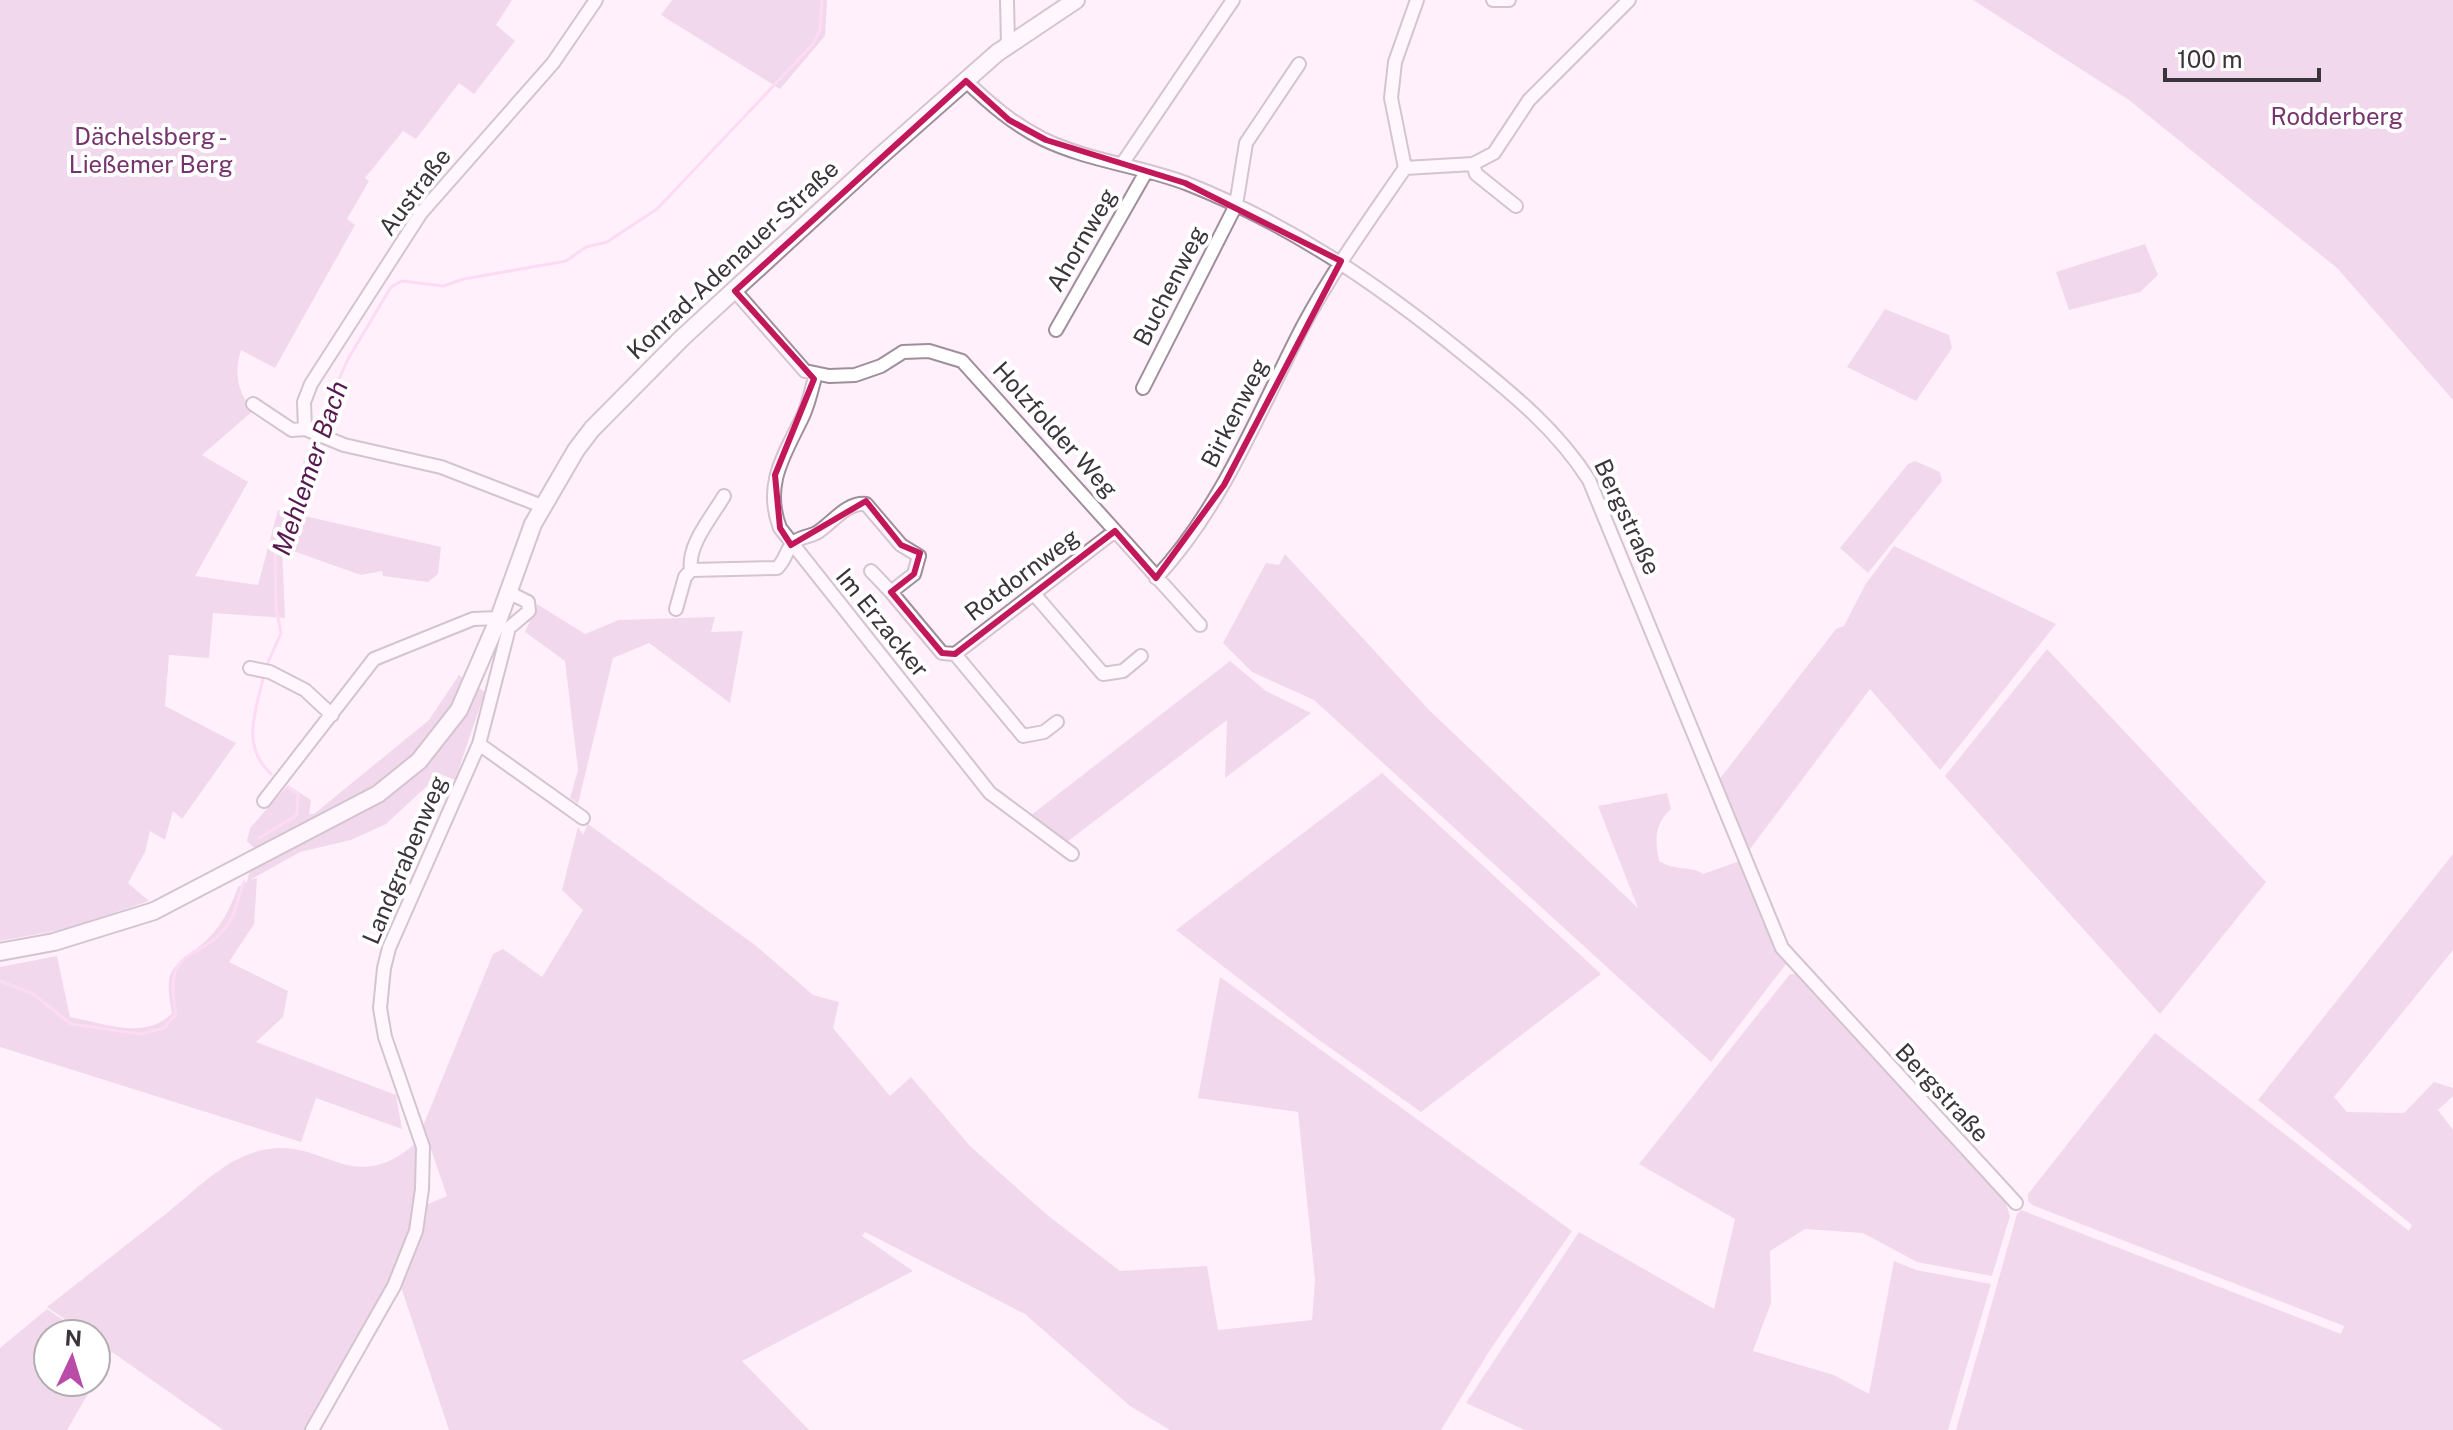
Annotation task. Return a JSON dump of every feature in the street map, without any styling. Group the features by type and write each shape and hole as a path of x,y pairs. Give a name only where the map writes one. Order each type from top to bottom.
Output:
{"main road":[{"name":"Konrad-Adenauer-Straße","path":"0,952 54,942 154,911 378,794 419,761 459,710 542,506 592,429 644,374 966,81 1008,45 1076,0"}],"street":[{"name":"Austraße","path":"307,430 304,402 311,384 421,213 553,63 596,0"},
{"path":"1007,0 1008,45"},
{"path":"1122,164 1233,0"},
{"path":"1417,0 1395,62 1391,98 1405,168 1473,164 1500,147 1529,100 1629,0"},
{"path":"1493,0 1509,0"},
{"name":"Buchenweg","path":"1143,388 1236,205 1246,143 1299,64"},
{"name":"Bergstraße","path":"966,81 1009,120 1046,140 1185,183 1236,205 1341,261 1540,418 1589,480 1782,948 2016,1203"},
{"path":"1473,164 1476,174 1516,206"},
{"name":"Birkenweg","path":"1156,578 1184,548 1224,485 1304,324 1341,261 1405,168"},
{"name":"Ahornweg","path":"1056,330 1146,172"},
{"path":"735,291 789,356 805,371 816,374"},
{"name":"Holzfolder Weg","path":"816,374 855,375 881,366 903,352 929,351 962,361 1200,625"},
{"name":"Im Erzacker","path":"816,374 805,412 775,475 774,512 791,545 990,793 1072,854"},
{"path":"253,404 292,430 307,430 323,437 441,467 542,506"},
{"path":"676,609 685,577 691,570 694,546 724,496"},
{"path":"691,570 777,568 786,561 791,545 800,538 814,535 852,506 866,504 901,545 919,556 914,574 891,592"},
{"name":"Rotdornweg","path":"871,571 942,653 955,654 1115,531"},
{"name":"Landgrabenweg","path":"312,1430 394,1286 416,1231 422,1189 423,1147 385,1037 381,988 389,948 479,744 509,628 529,611 528,602 508,592"},
{"path":"1035,595 1103,674 1123,671 1141,656"},
{"path":"264,801 374,659 473,619 499,618"},
{"name":"Rotdornweg","path":"955,654 1023,736 1044,732 1057,722"},
{"path":"260,670 305,690 332,715"},
{"path":"479,744 583,818"}],"highlighted area":[{"path":"966,81 1009,120 1046,140 1185,183 1341,261 1224,485 1156,578 1115,531 955,654 942,653 891,592 914,574 920,553 901,545 866,501 791,545 780,528 775,475 814,379 735,291"}],"green space":[{"name":"Dächelsberg - Ließemer Berg","path":"0,0 512,0 496,25 515,41 474,94 459,83 416,139 403,131 365,178 369,181 347,219 355,225 275,368 241,350 238,382 254,410 202,455 248,482 195,576 258,585 278,510 441,547 438,574 428,582 383,576 382,571 361,575 282,547 285,618 213,613 209,658 169,655 165,706 236,743 182,819 173,811 165,840 150,831 145,852 128,883 149,901 66,929 0,941"},
{"path":"672,0 827,0 825,36 780,89 661,15"},
{"name":"Rodderberg","path":"1973,0 2453,0 2453,400 2337,268 2129,100"},
{"path":"2145,244 2158,275 2140,292 2069,310 2056,272"},
{"path":"1885,309 1949,335 1952,348 1916,401 1847,367"},
{"path":"1915,461 1940,472 1942,481 1868,573 1840,548 1908,464"},
{"path":"1894,546 2056,624 1940,770 1870,689 1747,853 1718,781 1836,629 1844,626 1865,585"},
{"path":"1285,554 1430,711 1638,908 1598,806 1667,793 1671,809 1661,820 1657,833 1659,861 1703,874 1740,861 1786,964 1711,1062 1314,700 1252,672 1223,643 1266,563 1279,565"},
{"path":"537,604 585,634 619,620 715,617 711,632 743,631 730,703 649,643 613,658 578,804 570,798 578,770 565,661 525,632"},
{"path":"2047,649 2266,882 2160,1014 1945,776"},
{"path":"1230,661 1266,691 1311,713 1225,778 1227,720 1063,845 1026,819"},
{"path":"459,675 485,692 455,780 440,774 386,824 351,840 300,852 250,880 257,878 254,924 229,962 288,991 283,1017 256,1042 396,1095 402,1129 316,1098 301,1142 0,1047 0,967 57,956 70,1017 110,1026 137,1028 161,1021 172,1013 169,979 172,972 214,933 238,887 247,882 255,849 247,841 250,828 288,785 311,800 309,814 314,814 429,720"},
{"path":"1382,773 1601,974 1421,1112 1312,1035 1176,930"},
{"path":"588,824 755,945 813,995 839,1002 833,1028 890,1096 911,1077 970,1146 1046,1214 1120,1271 1207,1266 1218,1330 1312,1320 1315,1280 1298,1112 1198,1098 1220,977 1572,1231 1490,1350 1441,1430 1170,1430 1130,1406 1025,1314 865,1232 862,1236 913,1271 742,1361 809,1430 449,1430 400,1284 415,1253 426,1205 447,1196 423,1126 493,954 503,949 542,977 583,910 562,890 578,827 583,835"},
{"path":"2453,854 2453,950 2334,1097 2347,1112 2404,1113 2434,1082 2453,1088 2453,1096 2438,1110 2453,1130 2453,1430 1956,1430 2017,1214 2021,1210 2341,1334 2344,1326 2032,1205 2028,1194 2155,1033 2409,1231 2412,1225 2258,1100"},
{"path":"1790,974 1798,974 2004,1198 2010,1216 1992,1276 1917,1262 1863,1233 1805,1229 1770,1251 1771,1303 1753,1351 1834,1375 1869,1394 1894,1261 1916,1270 1991,1284 1948,1430 1525,1430 1466,1403 1579,1232 1714,1309 1735,1219 1639,1164"},
{"path":"417,1142 420,1148 413,1230 391,1285 308,1430 223,1430 112,1352 112,1318 63,1318 47,1307 212,1176 249,1154 284,1148 356,1166 374,1166 394,1158"},
{"path":"47,1309 60,1318 36,1318"},
{"path":"32,1321 32,1398 86,1398 67,1430 0,1430 0,1348"}],"waterway":[{"name":"Mehlemer Bach","path":"316,430 348,359 391,287 402,281 443,286 464,279 566,261 586,247 607,242 657,209 813,44 820,30 822,0"},
{"name":"Mehlemer Bach","path":"266,667 281,633 276,608 275,552 313,437"},
{"name":"Mehlemer Bach","path":"264,674 253,740 261,763 271,774"},
{"name":"Mehlemer Bach","path":"259,838 297,815 298,794 289,788"},
{"name":"Mehlemer Bach","path":"0,981 33,994 71,1024 140,1034 164,1028 176,1014 174,974 180,963 220,934 233,915 244,882"}]}
